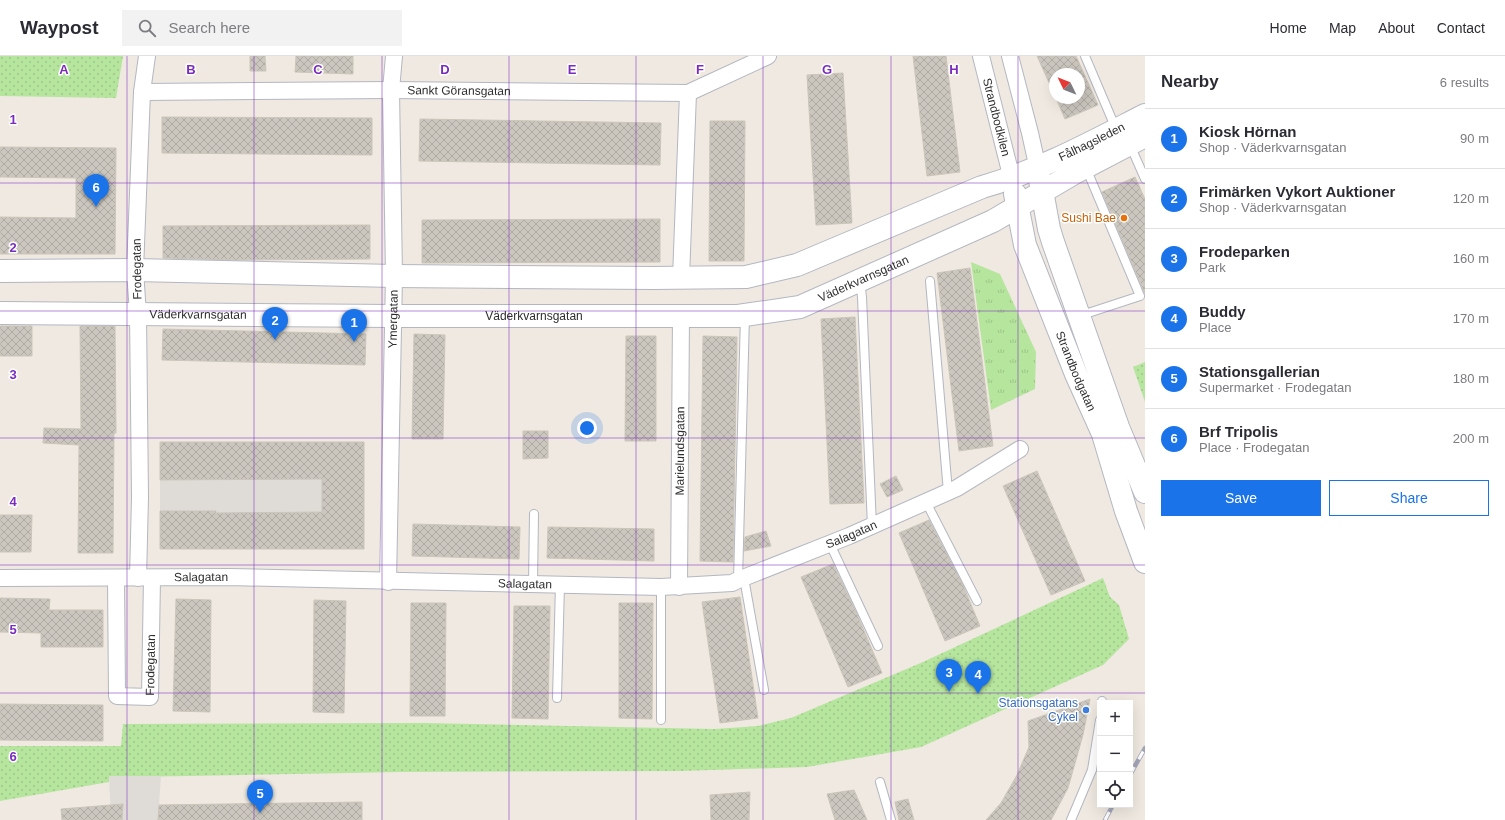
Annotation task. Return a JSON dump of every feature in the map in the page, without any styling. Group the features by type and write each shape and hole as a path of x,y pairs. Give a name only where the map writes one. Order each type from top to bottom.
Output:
{"main road":[{"name":"Fålhagsleden","path":"1042,193 1086,167 1130,136 1145,115"},
{"name":"Fålhagsleden","path":"1038,169 1130,136"},
{"path":"0,270 135,270 394,276 746,277 797,266 982,188 1038,169"},
{"name":"Strandbodgatan","path":"1038,169 1048,229 1118,428 1145,492"},
{"name":"Strandbodgatan","path":"1012,179 1025,245 1076,374 1103,434 1126,511 1145,562"},
{"name":"Väderkvarnsgatan","path":"0,313 393,316 746,315 800,307 993,222 1042,193"}],"street":[{"name":"Frodegatan","path":"116,578 117,696 150,697 140,497 138,314 135,270 142,92 147,56"},
{"name":"Ymergatan","path":"388,582 394,276 391,90 394,56"},
{"name":"Sankt Göransgatan","path":"142,92 391,90 688,93 768,56"},
{"name":"Strandbodkilen","path":"981,56 1012,179"},
{"path":"1010,56 1038,169"},
{"path":"681,278 688,93"},
{"name":"Marielundsgatan","path":"678,586 681,315"},
{"name":"Salagatan","path":"0,578 229,577 388,582 661,587 732,583 830,544 957,488 1020,449"}],"lane":[{"path":"1085,56 1130,136 1145,179"},
{"path":"1078,316 1140,296 1086,167"},
{"path":"860,280 872,526"},
{"path":"930,281 948,492"},
{"path":"746,315 741,579 764,690"},
{"path":"926,502 977,601"},
{"path":"533,584 534,514"},
{"path":"830,544 878,646"},
{"path":"557,698 560,584"},
{"path":"661,587 661,720"},
{"path":"1071,820 1092,770 1097,736"},
{"path":"880,782 891,820"}],"green space":[{"path":"0,56 123,56 116,98 0,96"},
{"path":"971,262 1000,274 1036,352 1035,389 991,410"},
{"path":"1145,362 1145,402 1133,367"},
{"path":"1103,578 1110,597 1119,605 1129,639 1103,665 921,747 807,767 681,771 400,772 132,777 109,776 109,782 0,801 0,746 121,746 123,724 424,723 715,729 758,726 791,718 923,662"}],"shaded area":[{"path":"322,479 322,512 239,513 216,526 216,511 160,511 160,480"},
{"path":"109,776 161,776 158,820 111,820"}],"building":[{"path":"250,56 265,56 266,71 250,71"},
{"path":"296,56 353,56 353,74 295,72"},
{"path":"913,56 946,56 960,172 927,176"},
{"path":"1037,56 1076,56 1081,68 1049,68 1049,83"},
{"path":"843,73 852,223 816,225 807,75"},
{"path":"1085,76 1098,105 1065,119 1059,104 1085,104"},
{"path":"162,117 372,118 372,155 162,153"},
{"path":"420,119 661,123 660,165 419,161"},
{"path":"710,121 745,121 744,261 709,261"},
{"path":"0,147 116,148 115,254 0,254 0,217 76,218 76,178 0,177"},
{"path":"1135,177 1145,199 1145,294 1102,192"},
{"path":"660,219 660,262 422,263 422,220"},
{"path":"370,225 370,259 234,260 163,258 163,226"},
{"path":"970,268 993,446 959,451 937,273"},
{"path":"855,317 864,503 830,504 821,319"},
{"path":"0,326 32,326 32,356 0,356"},
{"path":"80,326 115,326 116,433 114,433 113,553 78,553 79,445 43,443 44,428 81,429"},
{"path":"163,329 366,334 365,365 162,360"},
{"path":"414,334 445,335 443,439 412,439"},
{"path":"626,336 656,336 656,441 625,441"},
{"path":"703,336 737,337 733,562 700,561"},
{"path":"523,431 548,431 548,458 523,459"},
{"path":"160,442 364,442 364,549 160,549 160,511 216,511 216,513 322,512 322,479 160,480"},
{"path":"1037,471 1085,581 1051,595 1003,486"},
{"path":"896,476 903,490 887,497 880,484"},
{"path":"0,515 32,515 31,552 0,552"},
{"path":"929,520 962,583 980,626 945,641 899,533"},
{"path":"413,524 520,527 519,559 412,556"},
{"path":"548,527 654,529 654,561 547,558"},
{"path":"766,531 771,546 744,551 745,537"},
{"path":"833,564 856,612 882,673 848,687 801,577"},
{"path":"740,597 758,718 720,723 702,602"},
{"path":"0,598 50,599 49,610 103,610 103,647 41,647 41,633 0,632"},
{"path":"176,599 211,600 210,712 173,711"},
{"path":"314,600 346,601 344,713 313,712"},
{"path":"411,603 446,603 445,716 410,716"},
{"path":"619,603 653,603 652,719 619,718"},
{"path":"514,606 550,606 548,719 512,718"},
{"path":"1090,699 1083,735 1068,788 1051,820 986,820 1001,803 1017,775 1029,747 1028,721"},
{"path":"0,704 103,705 103,741 0,740"},
{"path":"854,790 867,820 835,820 827,794"},
{"path":"750,792 749,820 711,820 710,795"},
{"path":"908,799 914,820 899,820 895,802"},
{"path":"362,802 362,820 158,820 159,805"},
{"path":"123,804 122,820 62,820 61,809"}],"railway":[{"path":"1132,772 1145,748"},
{"path":"1105,820 1111,808"}],"place":[{"name":"Brf Tripolis","path":"96,207"},
{"name":"Sushi Bae","path":"1124,218"},
{"name":"Frimärken Vykort Auktioner","path":"275,340"},
{"name":"Kiosk Hörnan","path":"354,342"},
{"name":"Frodeparken","path":"949,692"},
{"name":"Buddy","path":"978,694"},
{"name":"Stationsgatans Cykel","path":"1086,710"},
{"name":"Stationsgallerian","path":"260,813"}]}
